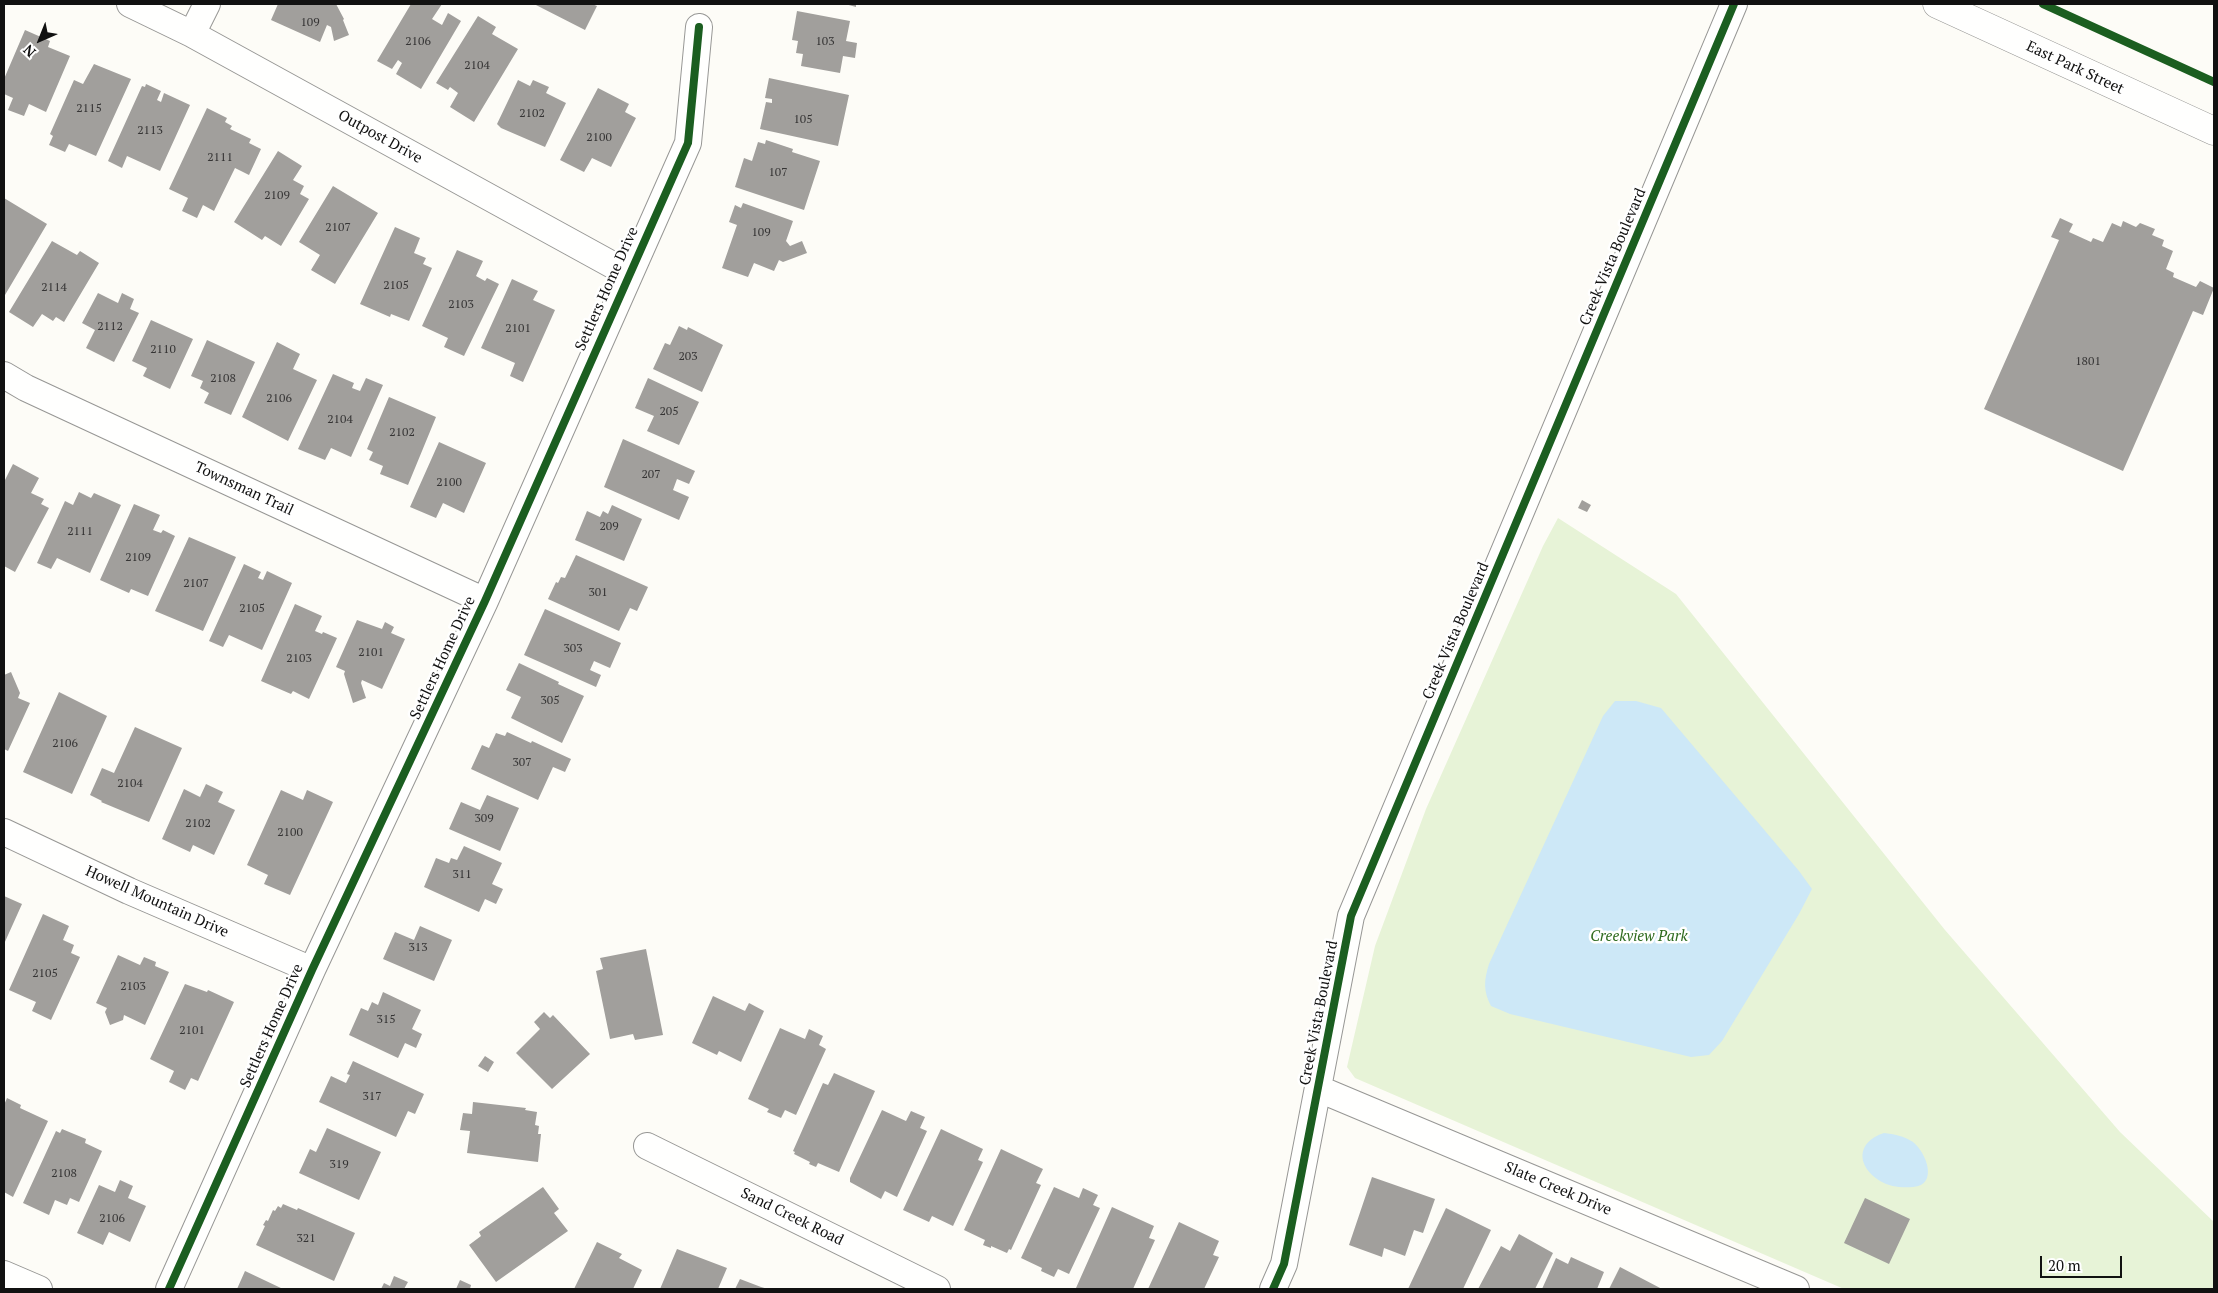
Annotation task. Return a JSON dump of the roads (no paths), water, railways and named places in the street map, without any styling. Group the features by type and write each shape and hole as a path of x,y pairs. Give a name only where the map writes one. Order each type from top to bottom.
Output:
{"street":[{"name":"Outpost Drive","path":"130,4 192,34 629,274"},
{"path":"192,34 207,4"},
{"name":"Creek Vista Boulevard","path":"1273,1289 1284,1264 1351,916 1734,4"},
{"name":"East Park Street","path":"1936,4 2214,131"},
{"name":"Settlers Home Drive","path":"169,1289 312,970 485,601 688,143 699,27"},
{"name":"Townsman Trail","path":"4,375 26,388 485,601"},
{"name":"Howell Mountain Drive","path":"4,832 128,891 312,970"},
{"name":"Slate Creek Drive","path":"1319,1089 1796,1289"},
{"name":"Sand Creek Road","path":"647,1146 937,1289"},
{"path":"4,1274 39,1289"}],"water":[{"path":"1615,701 1636,701 1661,708 1799,871 1812,889 1799,914 1722,1041 1709,1055 1691,1057 1510,1014 1491,1006 1487,995 1485,980 1489,964 1603,716"},
{"path":"1884,1133 1906,1138 1918,1147 1926,1160 1928,1168 1926,1181 1921,1185 1896,1187 1888,1185 1872,1175 1867,1168 1863,1162 1864,1148 1868,1142"}],"park label":[{"name":"Creekview Park","path":"1639,937"}]}
